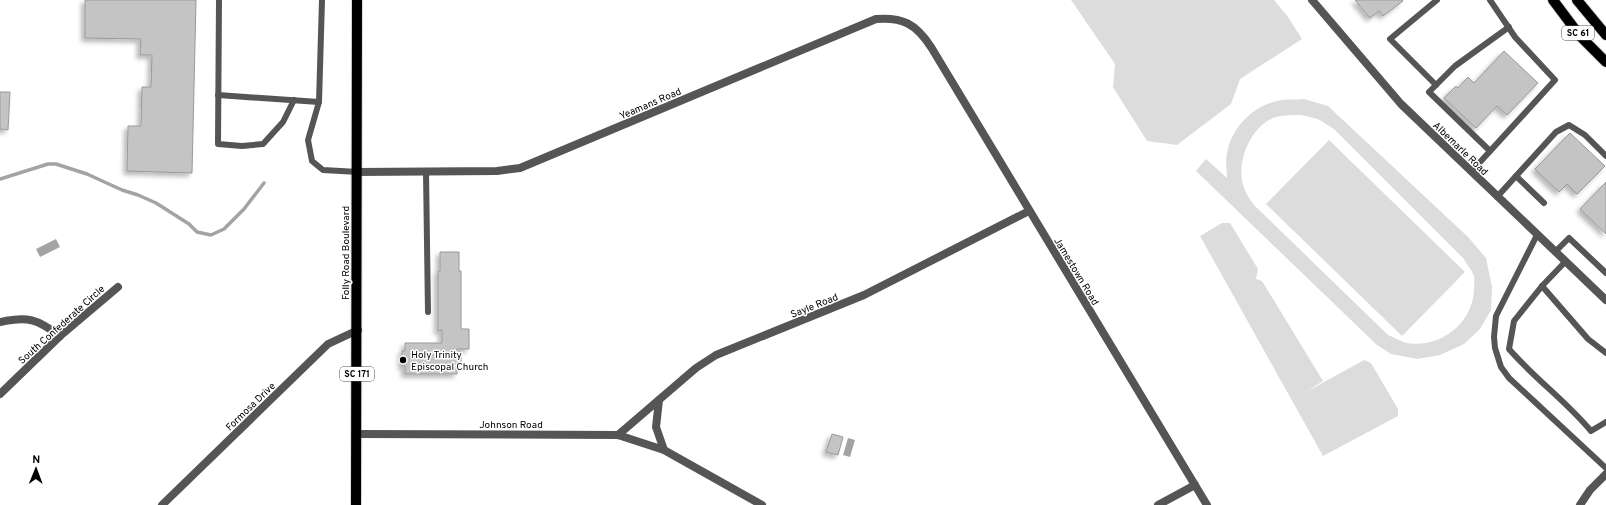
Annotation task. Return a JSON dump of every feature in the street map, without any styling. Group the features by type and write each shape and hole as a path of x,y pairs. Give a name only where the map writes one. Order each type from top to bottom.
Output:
{"main road":[{"name":"Folly Road Boulevard","path":"356,505 358,330 357,0"},
{"name":"SC 61","path":"1553,0 1580,36 1606,62"},
{"name":"SC 61","path":"1576,0 1606,35"}],"street":[{"name":"Albemarle Road","path":"1312,0 1401,104 1606,300"},
{"name":"Yeamans Road","path":"358,172 497,171 520,168 876,19 891,18 911,24 923,34 931,47"},
{"name":"Jamestown Road","path":"931,47 1207,505"},
{"name":"Sayle Road","path":"618,435 696,368 716,355 864,295 1030,211"},
{"name":"South Confederate Circle","path":"0,394 60,336 118,287"},
{"path":"0,322 16,319 36,321 60,336"},
{"name":"Formosa Drive","path":"162,505 328,344 358,330"},
{"path":"658,400 656,428 664,450"},
{"name":"Johnson Road","path":"356,434 618,435 664,450 762,505"},
{"path":"1580,505 1590,490 1606,474"},
{"path":"1158,505 1196,485"}],"lane":[{"path":"219,0 218,144 242,146 263,144 283,122 294,100"},
{"path":"322,0 319,102 308,140 312,161 323,170 358,172"},
{"path":"1436,85 1390,39 1437,0"},
{"path":"1471,172 1555,80 1515,37 1490,0"},
{"path":"1490,151 1429,92 1456,66 1509,27"},
{"path":"218,95 319,102"},
{"path":"1497,197 1556,132 1569,125 1585,135 1606,156"},
{"path":"426,172 428,312"},
{"path":"1516,176 1544,203"},
{"path":"1537,235 1496,316 1494,337 1495,348 1501,367 1509,378 1606,468"},
{"path":"1555,252 1569,238 1606,273"},
{"path":"1565,262 1542,286 1514,321 1509,349 1522,364 1576,413 1590,431 1606,422"},
{"path":"1542,286 1588,339 1606,353"}],"shaded area":[{"path":"1071,0 1274,0 1288,17 1302,39 1240,79 1231,104 1177,145 1147,141 1113,87 1115,64"},
{"path":"1304,99 1328,106 1468,237 1486,258 1492,287 1491,310 1480,329 1464,344 1440,355 1418,359 1391,354 1377,345 1196,171 1206,159 1227,178 1227,153 1239,125 1254,111 1272,102","holes":["1301,115 1318,119 1334,129 1464,259 1472,272 1474,277 1473,300 1468,312 1462,322 1443,337 1432,342 1420,344 1407,343 1388,335 1254,205 1248,196 1242,180 1242,161 1249,142 1260,127 1268,121 1282,116"]},
{"path":"1329,140 1465,272 1402,336 1266,204"},
{"path":"1222,223 1230,223 1258,269 1256,279 1262,281 1323,381 1306,392 1364,360 1371,363 1398,409 1398,416 1323,456 1200,236"},
{"path":"56,239 60,247 40,257 36,249"},
{"path":"848,438 855,440 850,457 843,455"}],"building":[{"path":"85,0 196,0 192,173 127,171 128,126 141,126 142,87 151,87 152,55 140,55 141,39 85,38"},
{"path":"1355,0 1403,1 1383,16 1379,11 1370,18"},
{"path":"1504,51 1538,83 1507,115 1497,106 1476,128 1444,98 1456,86 1458,88 1468,77 1474,83"},
{"path":"0,92 10,92 8,130 0,129"},
{"path":"1570,133 1605,166 1577,194 1567,184 1559,192 1535,169"},
{"path":"1606,182 1606,234 1580,209"},
{"path":"440,252 459,252 459,271 461,271 461,329 469,329 469,349 457,349 457,352 461,351 461,365 457,365 457,374 405,374 405,366 402,366 402,351 405,351 405,343 442,343 442,330 438,331 438,271 440,271"},
{"path":"832,434 843,437 838,455 826,452"}],"waterway":[{"path":"0,179 48,164 56,164 87,174 156,203 189,224 197,232 211,235 224,229 244,209 264,183"}],"place":[{"name":"Holy Trinity Episcopal Church","path":"403,360"}]}
